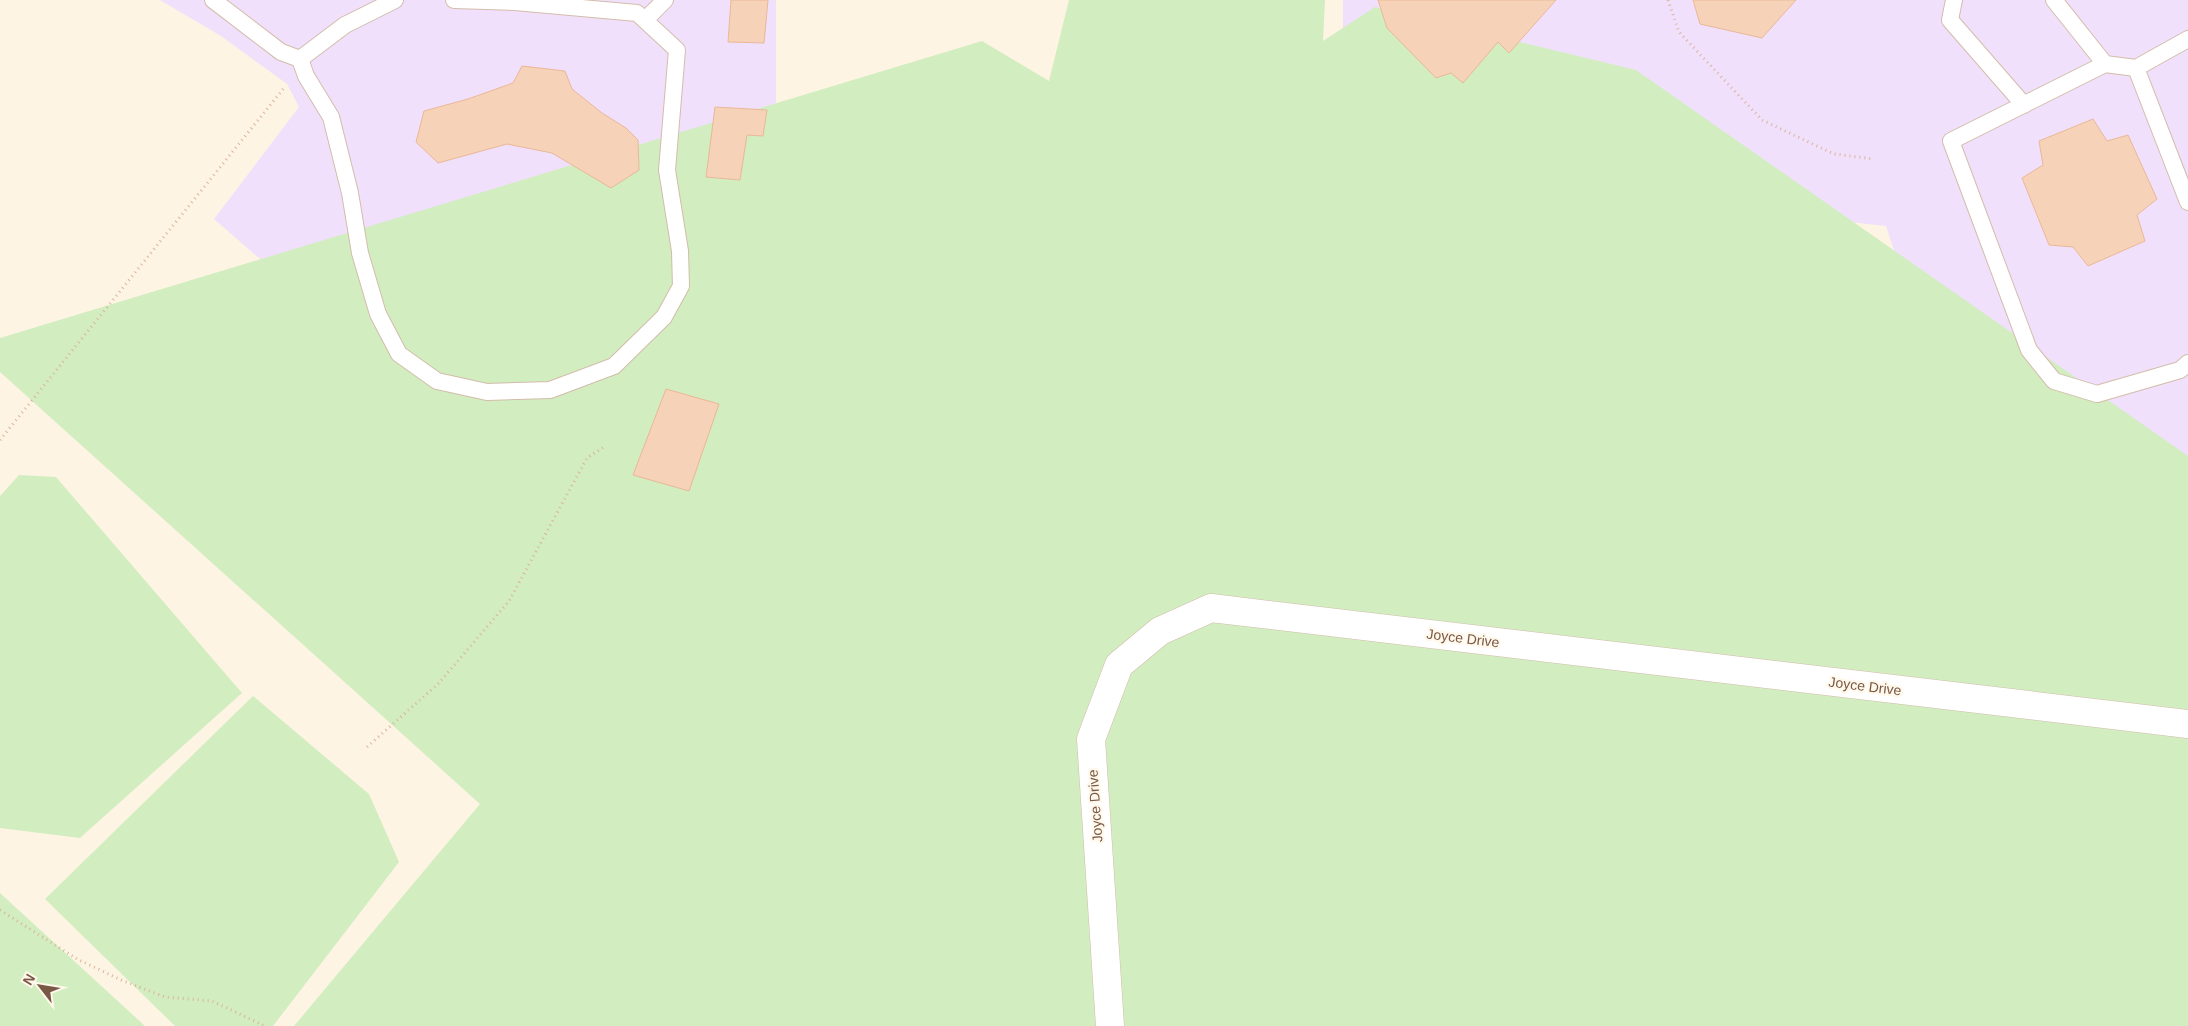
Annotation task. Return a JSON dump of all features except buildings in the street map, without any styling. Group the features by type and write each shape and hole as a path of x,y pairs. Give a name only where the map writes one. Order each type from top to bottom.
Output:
{"street":[{"name":"Joyce Drive","path":"1110,1026 1091,739 1119,665 1160,631 1211,608 2188,724"}],"lane":[{"path":"213,0 281,52 300,59"},
{"path":"300,59 345,25 395,0"},
{"path":"300,59 306,76 331,117 350,193 360,253 378,314 398,354 436,381 487,392 550,390 614,366 664,317 681,286 680,251 667,170 677,50 637,13 515,2 454,0"},
{"path":"645,20 665,0"},
{"path":"1954,0 1950,20 2024,104"},
{"path":"2054,0 2105,64"},
{"path":"2188,39 2136,68 2105,64 1951,141 2029,350 2054,381 2097,394 2180,370 2188,363"},
{"path":"2136,68 2188,202"}],"path":[{"path":"1668,0 1679,32 1762,120 1834,154 1874,160"},
{"path":"0,440 287,84"},
{"path":"367,747 439,683 509,601 587,458 604,447"},
{"path":"0,910 77,959 121,980 165,997 212,1001 265,1026"}],"shaded area":[{"path":"160,0 776,0 776,121 274,271 214,219 299,107 287,84 221,36"},
{"path":"1343,0 2188,0 2188,478 1960,454 1886,226 1640,199 1342,202"}],"green space":[{"path":"1069,0 1325,0 1323,41 1375,7 1636,70 2188,456 2188,1026 294,1026 480,804 0,372 0,338 982,41 1049,81"},
{"path":"19,475 56,477 242,693 80,838 0,828 0,496"},
{"path":"253,696 369,794 399,862 273,1026 175,1026 45,899"},
{"path":"0,893 145,1026 0,1026"}]}
